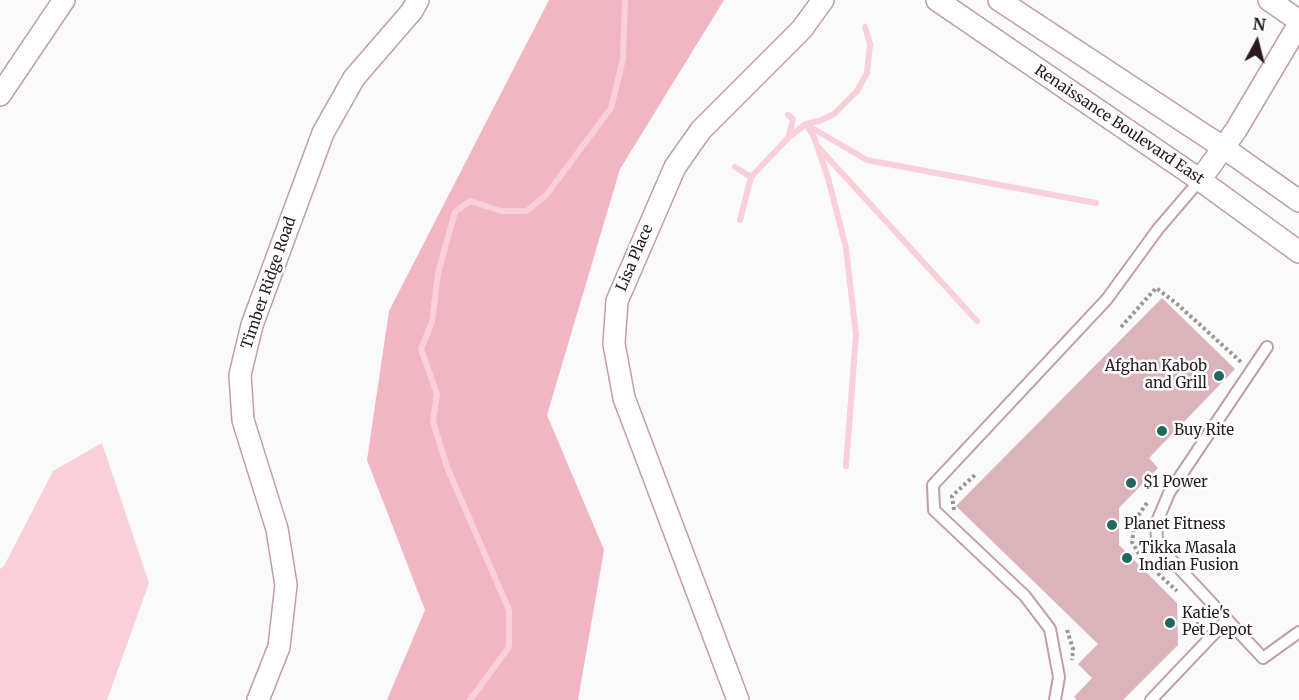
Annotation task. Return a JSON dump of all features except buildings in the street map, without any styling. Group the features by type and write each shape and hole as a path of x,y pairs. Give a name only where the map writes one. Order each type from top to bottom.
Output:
{"street":[{"path":"0,95 64,0"},
{"name":"Timber Ridge Road","path":"258,700 279,647 286,585 277,529 243,420 240,375 252,325 322,133 354,78 412,11 418,0"},
{"name":"Lisa Place","path":"738,700 624,398 614,344 617,301 675,167 701,130 802,29 823,0"},
{"name":"Renaissance Boulevard East","path":"937,0 1200,180 1299,252"},
{"path":"999,0 1224,147 1299,201"},
{"path":"1200,180 1224,147 1299,22 1269,0"}],"lane":[{"path":"1055,700 1059,677 1050,629 1024,596 934,510 933,485 1107,299 1158,229 1200,180"},
{"path":"1267,347 1169,492 1156,524 1157,539 1165,553 1263,658 1299,632"},
{"path":"1150,700 1227,620"}],"shaded area":[{"path":"549,0 724,0 620,169 547,415 604,550 578,700 387,700 425,610 367,460 389,311"},
{"path":"102,443 149,583 107,700 0,700 0,569 4,566 53,471"}],"waterway":[{"path":"470,700 509,647 509,610 447,467 433,422 437,394 421,349 432,322 438,273 455,212 470,201 501,211 527,211 547,194 611,108 623,59 625,0"},
{"path":"806,124 834,114 857,91 867,73 870,44 865,27"},
{"path":"788,115 793,119 789,135"},
{"path":"735,167 751,177 789,137 806,124 814,137 828,178 846,248 856,335 846,466"},
{"path":"807,125 867,160 1096,203"},
{"path":"819,148 977,321"},
{"path":"740,220 751,177"}],"place":[{"name":"Afghan Kabob and Grill","path":"1219,376"},
{"name":"Buy Rite","path":"1162,431"},
{"name":"$1 Power","path":"1131,483"},
{"name":"Planet Fitness","path":"1112,525"},
{"name":"Tikka Masala Indian Fusion","path":"1127,558"},
{"name":"Katie's Pet Depot","path":"1170,623"}]}
